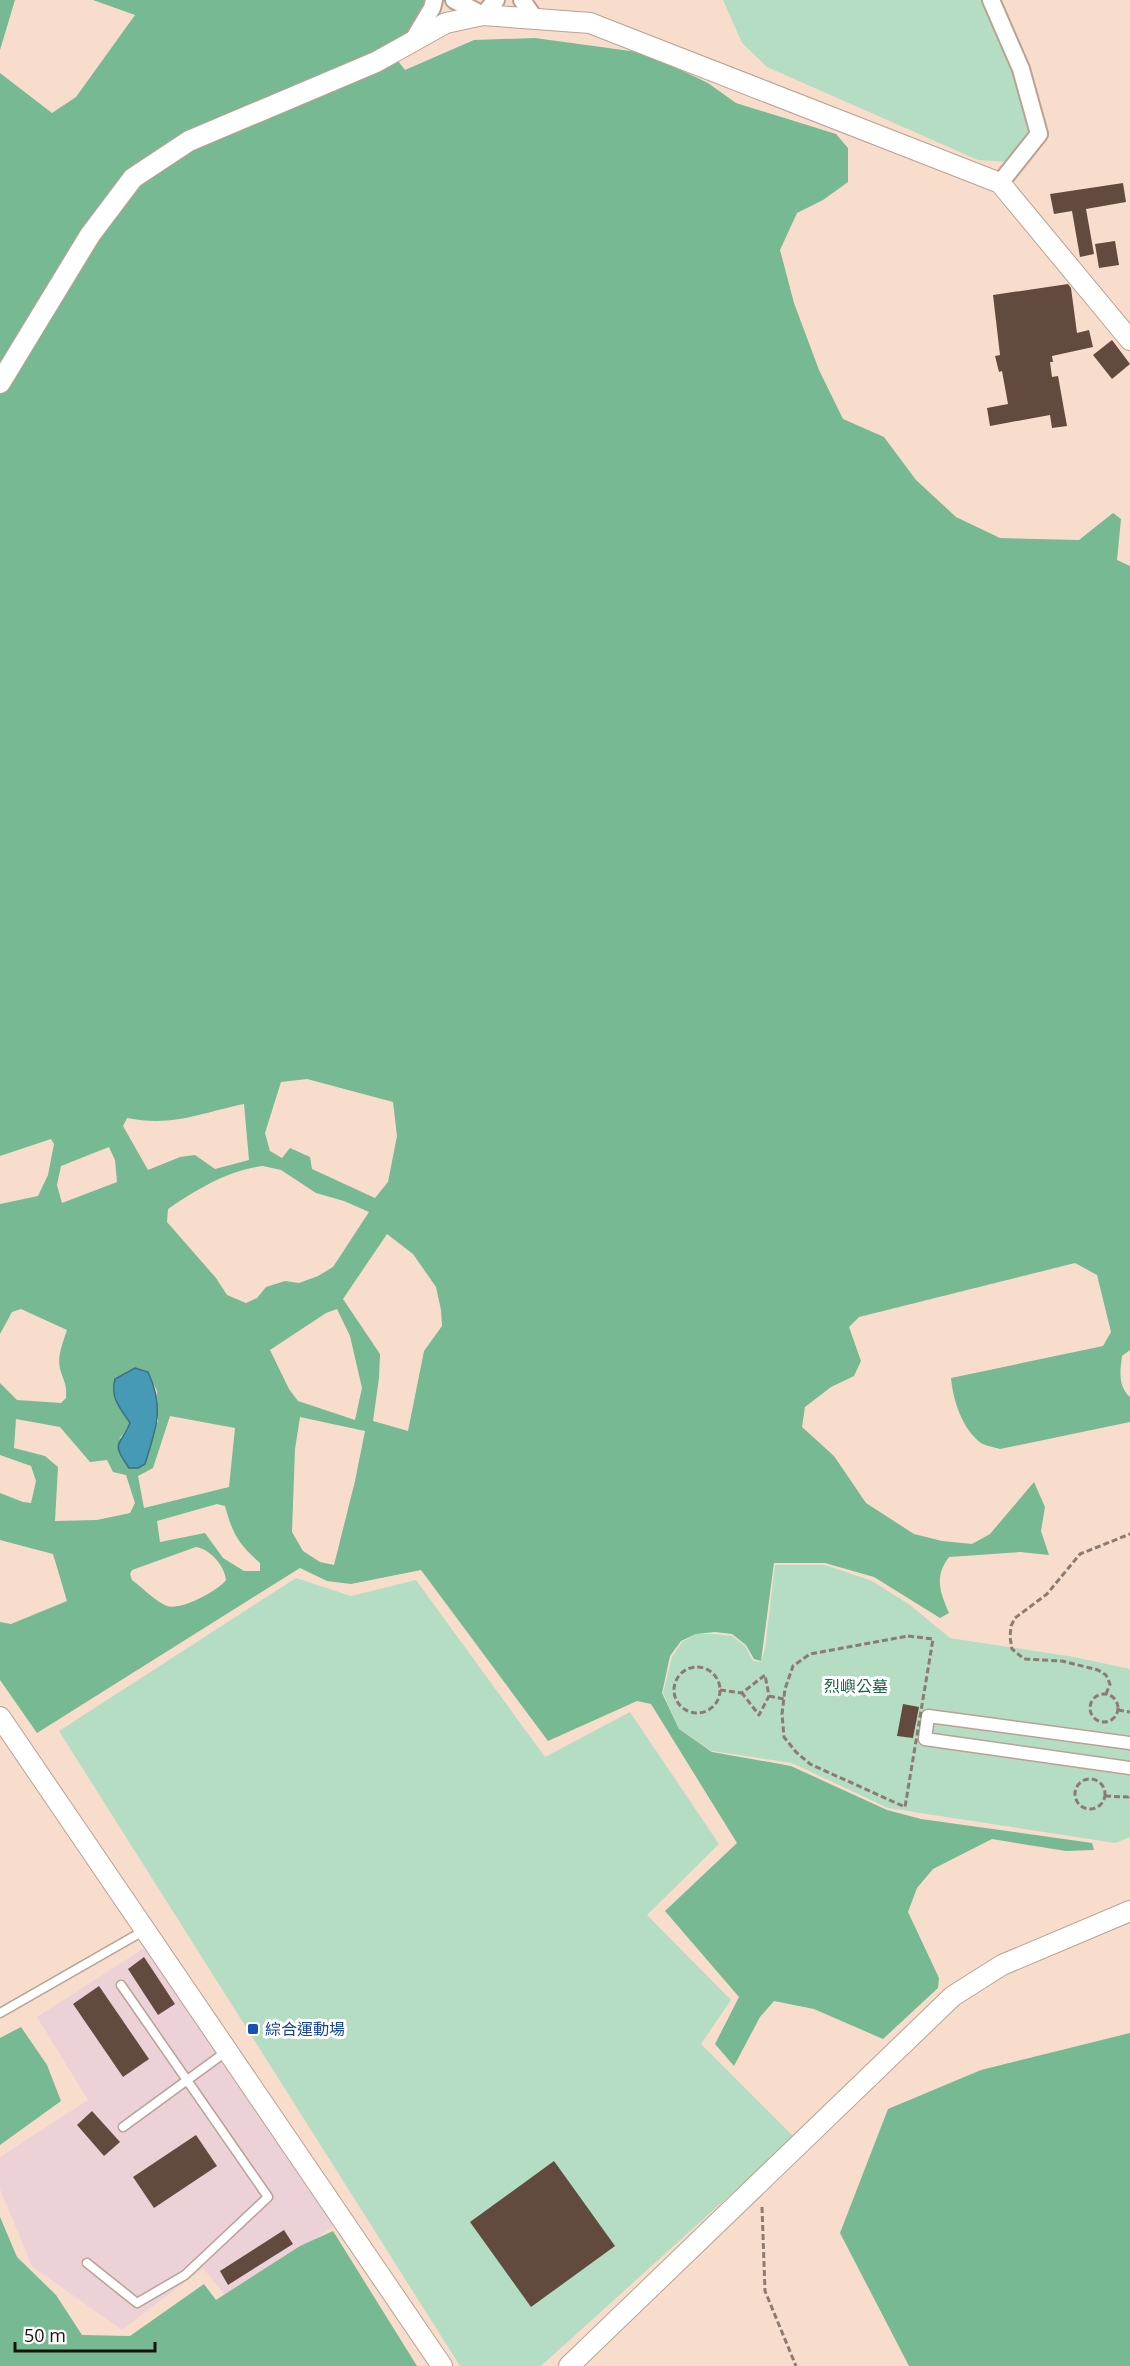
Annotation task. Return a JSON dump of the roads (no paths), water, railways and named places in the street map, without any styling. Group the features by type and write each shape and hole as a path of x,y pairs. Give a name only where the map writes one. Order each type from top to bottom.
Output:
{"street":[{"path":"414,40 434,0"},
{"path":"454,0 483,15"},
{"path":"483,15 496,0"},
{"path":"522,0 535,19"},
{"path":"991,0 1021,69 1039,134 1000,183"},
{"path":"0,383 90,235 133,178 189,141 376,62 446,24 483,15 590,23 1000,183 1130,340"},
{"path":"1130,1743 928,1716 925,1738 1130,1768"},
{"path":"0,1717 442,2366"},
{"path":"569,2366 953,1996 1002,1965 1130,1911"}],"lane":[{"path":"0,2013 145,1930"},
{"path":"87,2263 137,2303 185,2275 268,2197 121,1985"},
{"path":"123,2127 228,2051"}],"water":[{"path":"135,1368 148,1372 156,1396 157,1418 145,1464 138,1468 129,1468 118,1448 130,1423 117,1402 114,1386 115,1379"}],"place":[{"name":"綜合運動場","path":"253,2029"}],"park label":[{"name":"烈嶼公墓","path":"856,1686"}]}
